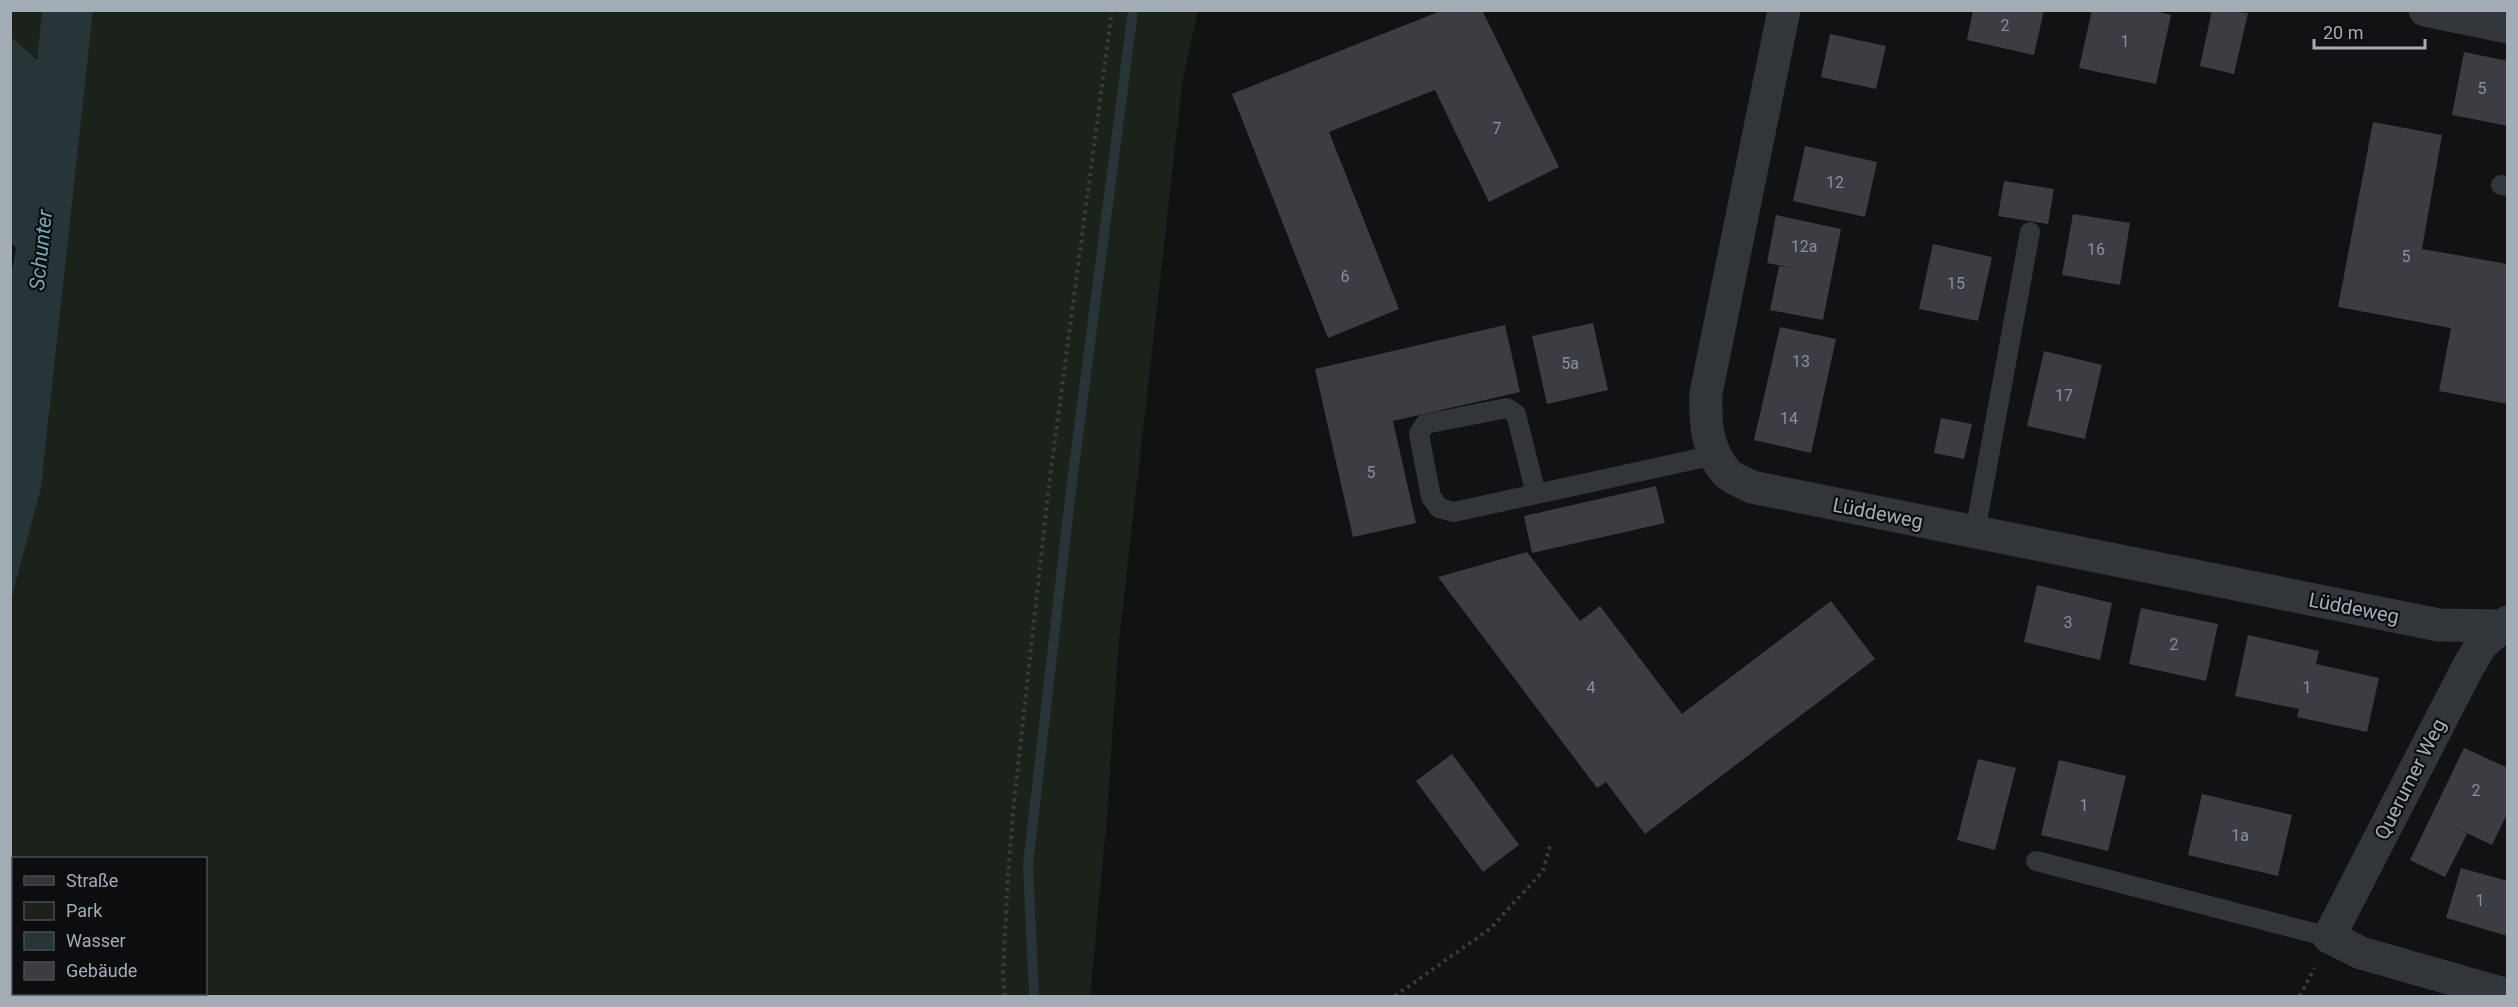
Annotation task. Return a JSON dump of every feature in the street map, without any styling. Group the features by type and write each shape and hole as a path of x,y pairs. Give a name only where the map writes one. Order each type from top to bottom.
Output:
{"street":[{"name":"Lüddeweg","path":"1784,10 1706,393 1705,429 1715,455 1728,474 1752,487 2439,625 2504,624"},
{"path":"2425,10 2508,27"},
{"name":"Querumer Weg","path":"2329,937 2467,669 2481,645 2504,624"},
{"path":"2329,937 2361,953 2508,995"}],"lane":[{"path":"1975,532 2030,232"},
{"path":"1536,494 1516,414 1507,408 1425,424 1419,434 1431,497 1439,508 1454,512 1715,455"},
{"path":"2036,861 2329,937"}],"path":[{"path":"1005,996 1003,975 1008,875 1018,767 1049,485 1112,10"},
{"path":"1395,996 1490,929 1543,871 1551,842"}],"green space":[{"path":"11,11 42,11 37,61 11,37"},
{"path":"93,11 1198,11 1183,78 1118,650 1107,815 1090,996 11,996 11,600 41,488"}],"water":[{"name":"Schunter","path":"42,11 93,11 41,488 11,600 10,282 16,248 10,242 11,37 37,60"}],"building":[{"path":"1443,10 1482,10 1559,167 1489,202 1435,90 1329,132 1399,309 1328,338 1232,94"},
{"path":"1973,10 2044,10 2034,55 1967,40"},
{"path":"2092,10 2152,10 2171,15 2156,84 2079,68"},
{"path":"2212,10 2248,13 2234,74 2200,66"},
{"path":"1830,34 1886,46 1876,89 1821,77"},
{"path":"2464,52 2508,61 2508,126 2452,115"},
{"path":"2373,122 2442,135 2422,249 2508,264 2508,404 2439,391 2451,328 2338,307"},
{"path":"1805,146 1877,162 1865,217 1793,201"},
{"path":"2004,181 2054,189 2048,224 1998,216"},
{"path":"2073,214 2130,223 2120,285 2062,275"},
{"path":"1776,215 1841,229 1823,320 1770,310 1779,266 1794,268 1767,263"},
{"path":"1933,244 1992,257 1978,321 1919,309"},
{"path":"1593,323 1608,390 1547,404 1532,336"},
{"path":"1505,325 1520,392 1393,421 1416,523 1353,537 1315,369"},
{"path":"1780,327 1836,339 1811,453 1754,440"},
{"path":"2044,351 2102,365 2085,439 2027,426"},
{"path":"1941,418 1972,424 1964,459 1934,453"},
{"path":"1656,486 1665,523 1532,553 1524,516"},
{"path":"1527,552 1580,621 1600,606 1682,714 1831,601 1875,659 1645,834 1606,782 1597,788 1438,577"},
{"path":"2037,585 2112,603 2100,660 2024,642"},
{"path":"2141,608 2218,624 2206,681 2129,664"},
{"path":"2248,635 2319,651 2316,664 2379,678 2367,732 2297,717 2299,709 2235,696"},
{"path":"2464,748 2508,768 2508,812 2492,845 2456,828 2467,834 2445,877 2410,860"},
{"path":"1452,754 1519,845 1483,872 1416,781"},
{"path":"1978,759 2016,768 1995,850 1957,840"},
{"path":"2059,760 2126,776 2108,851 2041,835"},
{"path":"2202,794 2292,815 2278,876 2188,855"},
{"path":"2461,868 2508,881 2508,936 2446,918"}],"waterway":[{"path":"1034,996 1028,865 1070,498 1133,10"}]}
